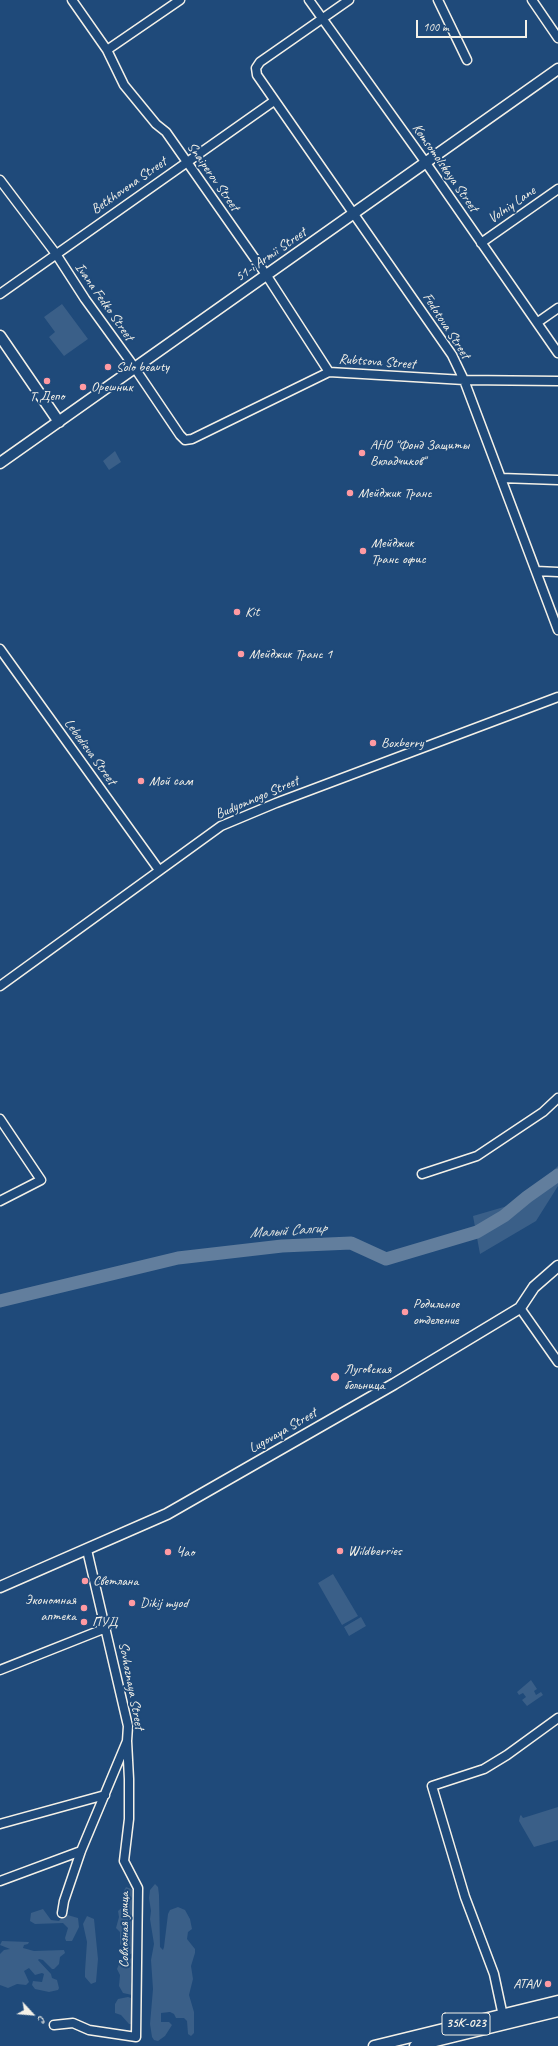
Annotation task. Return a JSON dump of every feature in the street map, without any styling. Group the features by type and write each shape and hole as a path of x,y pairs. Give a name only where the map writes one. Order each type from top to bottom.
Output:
{"main road":[{"name":"51-i Armii Street","path":"0,463 267,276 558,69"},
{"path":"0,336 59,422"},
{"name":"Lugovaya Street","path":"0,1587 167,1514 394,1384 520,1308 534,1287 558,1266"},
{"name":"35К-023","path":"374,2046 503,2016 558,2001"},
{"name":"35К-023","path":"415,2046 558,2011"}],"street":[{"name":"Snaiperov Street","path":"72,0 107,50 124,85 156,124 166,132 186,163 267,276 329,372"},
{"path":"107,50 180,0"},
{"name":"Komsomolskaya Street","path":"309,0 426,163 558,352"},
{"path":"322,17 349,0"},
{"path":"438,0 467,60"},
{"path":"532,0 558,38"},
{"name":"Fedotova Street","path":"322,17 260,62 256,68 257,75 274,102 355,213 452,355 464,380 558,630"},
{"name":"Betkhovena Street","path":"0,294 274,102"},
{"name":"Ivana Fedko Street","path":"0,180 56,254 85,299 185,440"},
{"name":"Volniy Lane","path":"481,243 558,189"},
{"path":"538,322 558,308"},
{"name":"Rubtsova Street","path":"185,440 192,439 329,372 464,380 558,381"},
{"path":"501,478 558,480"},
{"path":"536,571 558,572"},
{"name":"Lebedieva Street","path":"0,649 159,870"},
{"name":"Budyonnogo Street","path":"3,984 221,826 283,800 558,697"},
{"path":"0,975 3,984"},
{"path":"422,1174 477,1156 544,1112 558,1098"},
{"path":"0,1119 41,1180 0,1201"},
{"path":"520,1308 558,1362"},
{"name":"Sovhoznaya Street","path":"62,1914 64,1901 81,1851 127,1741 128,1726 87,1550"},
{"path":"0,1670 106,1628"},
{"path":"503,2016 494,1974 465,1897 432,1786 484,1769 507,1755 558,1718"},
{"name":"Совхозная улица","path":"54,2025 73,2023 89,2030 136,2037 138,1888 124,1861 128,1818 129,1779 127,1741"},
{"path":"0,1824 104,1795"},
{"path":"0,1881 81,1851"}],"shaded area":[{"path":"62,304 88,339 64,356 49,337 55,332 44,317"},
{"path":"115,451 121,462 109,470 103,461"},
{"path":"558,1166 558,1186 536,1221 480,1254 473,1216 521,1202"},
{"path":"333,1574 358,1616 342,1625 318,1583"},
{"path":"361,1617 366,1626 349,1636 344,1627"},
{"path":"531,1680 537,1689 534,1691 536,1695 541,1692 543,1695 527,1706 522,1700 526,1697 523,1693 519,1695 517,1692"},
{"path":"558,1807 558,1840 534,1847 519,1821 520,1816 521,1815 523,1818"},
{"path":"155,1884 158,1887 159,1895 160,1947 163,1950 168,1914 170,1910 178,1907 185,1910 190,1919 192,1929 188,1932 187,1939 195,1949 191,1966 193,1979 189,1995 194,2012 194,2033 191,2036 188,2034 187,2021 184,2018 176,2018 174,2014 170,2012 161,2013 161,2022 169,2022 172,2025 165,2036 158,2041 154,2040 152,2037 150,2024 153,1989 151,1960 154,1944 150,1919 151,1911 149,1898 150,1890"},
{"path":"126,1887 137,1891 140,1916 133,1940 133,1952 131,1954 128,1954 120,1944 120,1932 116,1928 119,1917 118,1911 126,1904 127,1901 122,1894"},
{"path":"43,1909 51,1920 59,1921 64,1914 78,1918 79,1927 72,1941 66,1941 65,1938 68,1928 63,1923 35,1924 30,1921 31,1913"},
{"path":"87,1916 94,1919 98,1959 96,1982 91,1984 85,1977 87,1942 83,1924"},
{"path":"2,1941 29,1942 28,1944 24,1945 23,1948 34,1951 64,1950 65,1953 60,1957 59,1964 54,1969 52,1969 43,1960 38,1960 51,1974 52,1978 57,1980 58,1990 49,1992 35,1989 32,1985 33,1981 42,1982 44,1974 42,1973 35,1975 29,1968 24,1971 29,1982 26,1985 17,1984 8,1988 0,1985 0,1954 4,1950 10,1949 0,1945"},
{"path":"134,1957 131,1982 136,1995 132,1995 123,1993 119,1986 120,1975 117,1969 119,1964"},
{"path":"128,1997 132,2000 134,2022 132,2024 129,2024 121,2015 115,2013 115,2004 118,1999"}],"waterway":[{"name":"Малый Салгир","path":"0,1301 178,1258 282,1246 351,1243 386,1259 477,1232 504,1216 527,1197 558,1175"}],"place":[{"name":"Solo beauty","path":"108,367"},
{"name":"Т Депо","path":"47,381"},
{"name":"Орешник","path":"83,387"},
{"name":"АНО \"Фонд Защиты Вкладчиков\"","path":"362,453"},
{"name":"Мейджик Транс","path":"350,493"},
{"name":"Мейджик Транс офис","path":"363,551"},
{"name":"Kit","path":"237,612"},
{"name":"Мейджик Транс 1","path":"241,654"},
{"name":"Boxberry","path":"373,743"},
{"name":"Мой сам","path":"141,781"},
{"name":"Родильное отделение","path":"405,1312"},
{"name":"Луговская больница","path":"335,1377"},
{"name":"Wildberries","path":"340,1551"},
{"name":"Чао","path":"168,1552"},
{"name":"Светлана","path":"85,1581"},
{"name":"Dikij myod","path":"132,1603"},
{"name":"Экономная аптека","path":"84,1608"},
{"name":"ПУД","path":"84,1622"},
{"name":"ATAN","path":"548,1984"}]}
